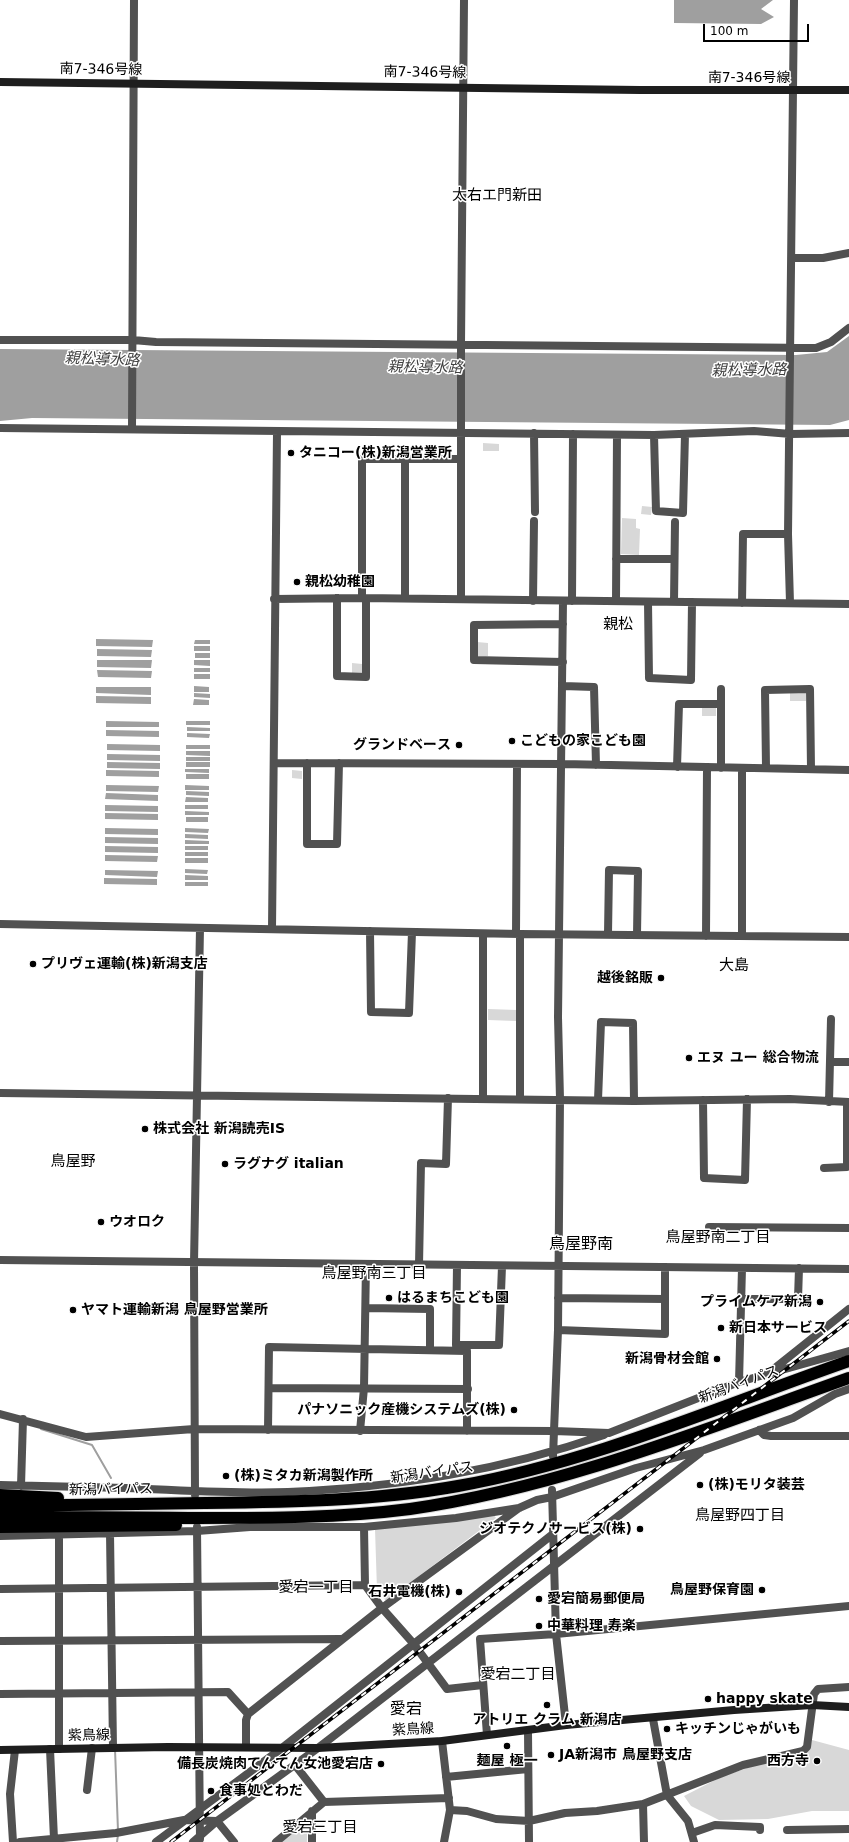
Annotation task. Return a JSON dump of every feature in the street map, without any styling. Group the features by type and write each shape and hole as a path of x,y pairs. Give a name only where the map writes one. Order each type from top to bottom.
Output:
{"highway":[{"name":"新潟バイパス","path":"0,1506 301,1501 408,1493 458,1486 568,1461 625,1442 849,1361"},
{"name":"新潟バイパス","path":"0,1516 302,1517 408,1509 513,1489 622,1459 849,1378"},
{"path":"0,1495 236,1503"},
{"path":"0,1527 161,1526 243,1518"}],"street":[{"path":"132,426 134,0"},
{"path":"461,599 460,429 464,0"},
{"path":"790,603 788,534 793,258 794,0"},
{"name":"南7-346号線","path":"0,82 793,91 849,90"},
{"path":"793,258 823,258 849,253"},
{"path":"0,340 791,351 824,346 849,328"},
{"path":"0,428 132,426 276,432 460,429 617,435 754,431 849,433"},
{"path":"272,929 276,432"},
{"path":"533,601 534,433"},
{"path":"553,1454 558,1330 560,1099 558,1017 563,764 563,624 568,601 573,434"},
{"path":"654,435 656,512 683,513 685,434"},
{"path":"616,601 617,435"},
{"path":"337,598 337,676 366,677 362,459 460,459"},
{"path":"405,459 405,598"},
{"path":"674,602 675,522"},
{"path":"742,603 743,534 788,534"},
{"path":"616,559 674,558"},
{"path":"274,599 405,598 533,601 849,604"},
{"path":"648,602 649,678 691,680 692,602"},
{"path":"563,624 474,625 474,660 563,662"},
{"path":"563,686 594,687 596,765"},
{"path":"721,690 721,768"},
{"path":"766,768 766,690 810,690 811,769"},
{"path":"677,767 679,704 721,704"},
{"path":"274,763 563,764 849,770"},
{"path":"308,763 308,844 337,844 339,763"},
{"path":"517,764 520,1099"},
{"path":"706,936 707,767"},
{"path":"742,768 742,936"},
{"path":"608,934 609,870 638,871 637,935"},
{"path":"0,924 483,934 849,937"},
{"path":"194,1493 194,1263 200,928"},
{"path":"370,931 371,1012 409,1013 412,932"},
{"path":"483,934 483,1098"},
{"path":"829,1102 831,1019"},
{"path":"598,1100 601,1022 634,1023 634,1101"},
{"path":"830,1062 849,1062"},
{"path":"0,1093 634,1101 790,1099 848,1102 847,1167 824,1168"},
{"path":"419,1265 422,1163 446,1164 448,1098"},
{"path":"703,1100 704,1178 745,1180 747,1099"},
{"path":"710,1227 849,1228"},
{"path":"0,1260 849,1269"},
{"path":"360,1431 364,1388 364,1349 367,1308 366,1264"},
{"path":"457,1266 456,1345 499,1345 502,1266"},
{"path":"558,1330 665,1334 665,1267"},
{"path":"739,1382 742,1268"},
{"path":"742,1300 798,1299 799,1268"},
{"path":"558,1298 665,1299"},
{"path":"367,1308 430,1309 430,1350"},
{"path":"768,1374 849,1309"},
{"path":"268,1430 269,1347 468,1351 467,1431"},
{"path":"0,1485 194,1493 288,1492 455,1475 553,1454 609,1434 739,1382 849,1351"},
{"path":"269,1388 468,1389"},
{"path":"246,1747 246,1725 248,1714 341,1639 519,1508 552,1493 704,1450 793,1418 834,1394 849,1389"},
{"path":"0,1414 23,1419 86,1438 194,1429 554,1431 609,1434"},
{"path":"21,1486 23,1419"},
{"path":"759,1430 764,1435 771,1436 849,1436"},
{"path":"198,1840 217,1821 318,1748 704,1450"},
{"path":"552,1493 556,1634 566,1725"},
{"path":"0,1536 250,1527 364,1527 456,1518 519,1508"},
{"path":"364,1527 365,1585 382,1608 413,1643 447,1689 484,1685"},
{"path":"197,1529 200,1808 198,1840"},
{"path":"110,1533 113,1748"},
{"path":"54,1839 54,1749 60,1693 59,1534"},
{"path":"156,1842 282,1748 413,1643 553,1534"},
{"path":"0,1589 365,1585"},
{"path":"487,1736 480,1639 556,1634 849,1606"},
{"path":"0,1641 198,1638 341,1639"},
{"path":"450,1810 467,1811 496,1819 529,1820 565,1813 597,1811 643,1804 743,1765 804,1751 807,1747 814,1694 818,1689 849,1687"},
{"path":"0,1694 228,1692 248,1714"},
{"name":"紫鳥線","path":"0,1750 199,1747 318,1748 442,1741 528,1732 566,1725 653,1719 734,1710 812,1705 849,1707"},
{"path":"653,1719 667,1795 688,1821 693,1838 716,1825 760,1827 760,1830"},
{"path":"528,1732 529,1842"},
{"path":"442,1741 450,1810 444,1842"},
{"path":"87,1790 92,1748"},
{"path":"14,1842 10,1794 15,1750"},
{"path":"295,1765 324,1802"},
{"path":"446,1776 528,1769"},
{"path":"276,1842 324,1802 449,1798"},
{"path":"643,1804 644,1842"},
{"path":"312,1811 312,1842"},
{"path":"23,1842 116,1833 184,1820 200,1822 217,1821"},
{"path":"217,1821 234,1842"},
{"path":"787,1830 849,1829"}],"shaded area":[{"path":"483,443 499,444 499,451 483,451"},
{"path":"642,506 652,507 651,515 641,514"},
{"path":"622,518 636,519 636,528 640,529 639,555 621,554"},
{"path":"477,642 488,643 488,656 477,656"},
{"path":"352,663 362,664 362,674 352,674"},
{"path":"790,693 806,693 806,701 790,701"},
{"path":"702,707 716,707 716,716 702,716"},
{"path":"292,770 302,771 302,779 292,778"},
{"path":"488,1009 517,1010 516,1021 488,1020"},
{"path":"494,1515 496,1518 386,1601 377,1590 375,1529"},
{"path":"812,1740 849,1750 849,1811 812,1811 768,1819 719,1820 691,1806 684,1796 721,1777 756,1765 804,1755 810,1749"},
{"path":"304,1822 307,1824 307,1842 280,1842"}],"water":[{"path":"674,0 773,0 761,9 774,17 761,24 674,23"},
{"name":"親松導水路","path":"849,336 849,420 830,425 32,418 0,421 0,349 796,355 827,352"},
{"path":"96,639 153,640 152,647 96,646"},
{"path":"195,640 210,640 210,644 194,644"},
{"path":"194,646 210,646 210,651 194,651"},
{"path":"97,649 152,650 151,657 97,656"},
{"path":"195,653 210,653 210,658 195,658"},
{"path":"97,660 152,660 151,668 97,667"},
{"path":"194,660 210,660 210,666 194,665"},
{"path":"194,668 210,668 210,672 194,672"},
{"path":"97,670 152,671 151,678 98,677"},
{"path":"194,674 210,674 210,679 194,679"},
{"path":"194,686 209,687 209,692 194,692"},
{"path":"96,687 151,687 151,695 96,693"},
{"path":"194,693 210,694 210,698 194,697"},
{"path":"96,696 151,697 151,704 96,703"},
{"path":"194,699 209,700 209,705 193,705"},
{"path":"106,721 159,722 159,727 106,727"},
{"path":"186,721 210,721 210,725 186,725"},
{"path":"187,727 210,728 210,731 187,731"},
{"path":"106,730 159,731 159,737 106,736"},
{"path":"187,733 210,734 209,738 187,737"},
{"path":"107,744 160,745 160,751 107,750"},
{"path":"186,745 210,745 210,749 186,749"},
{"path":"186,751 210,751 210,756 186,755"},
{"path":"107,754 160,755 160,761 107,760"},
{"path":"186,757 210,757 210,761 186,761"},
{"path":"107,762 160,763 160,769 107,768"},
{"path":"186,762 210,762 210,767 186,767"},
{"path":"185,769 209,769 209,773 185,772"},
{"path":"106,770 159,771 159,777 106,776"},
{"path":"186,774 209,774 209,779 186,779"},
{"path":"106,785 159,786 158,792 106,791"},
{"path":"185,785 209,786 209,790 185,790"},
{"path":"186,791 209,792 209,796 186,795"},
{"path":"106,793 158,795 158,801 105,799"},
{"path":"186,797 208,798 208,802 185,802"},
{"path":"105,805 158,806 158,812 105,811"},
{"path":"185,805 208,805 208,809 185,809"},
{"path":"185,811 209,812 209,815 185,815"},
{"path":"105,813 158,814 158,820 105,819"},
{"path":"186,817 208,817 208,822 186,822"},
{"path":"105,828 158,829 158,835 105,834"},
{"path":"185,828 209,829 208,833 185,832"},
{"path":"185,834 208,835 208,839 185,838"},
{"path":"105,837 158,838 158,844 105,843"},
{"path":"185,840 209,841 209,844 185,844"},
{"path":"105,846 158,847 158,853 105,852"},
{"path":"185,846 208,846 208,850 185,850"},
{"path":"185,852 208,852 208,856 185,856"},
{"path":"105,855 158,856 157,862 105,861"},
{"path":"185,858 208,858 208,863 185,863"},
{"path":"185,869 208,870 207,874 185,873"},
{"path":"105,870 158,871 157,877 105,875"},
{"path":"185,875 208,876 208,880 185,880"},
{"path":"104,878 157,879 157,885 104,884"},
{"path":"185,882 208,882 208,886 185,886"}],"waterway":[{"path":"41,1429 92,1445 111,1478"},
{"path":"115,1749 118,1831"},
{"path":"117,1842 118,1835"}],"railway":[{"path":"171,1842 849,1321"}],"place":[{"name":"タニコー(株)新潟営業所","path":"291,453"},
{"name":"親松幼稚園","path":"297,582"},
{"name":"こどもの家こども園","path":"512,741"},
{"name":"グランドベース","path":"459,745"},
{"name":"プリヴェ運輸(株)新潟支店","path":"33,964"},
{"name":"越後銘販","path":"661,978"},
{"name":"エヌ ユー 総合物流","path":"689,1058"},
{"name":"株式会社 新潟読売IS","path":"145,1129"},
{"name":"ラグナグ italian","path":"225,1164"},
{"name":"ウオロク","path":"101,1222"},
{"name":"はるまちこども園","path":"389,1298"},
{"name":"プライムケア新潟","path":"820,1302"},
{"name":"ヤマト運輸新潟 鳥屋野営業所","path":"73,1310"},
{"name":"新日本サービス","path":"721,1328"},
{"name":"新潟骨材会館","path":"717,1359"},
{"name":"パナソニック産機システムズ(株)","path":"514,1410"},
{"name":"(株)ミタカ新潟製作所","path":"226,1476"},
{"name":"(株)モリタ装芸","path":"700,1485"},
{"name":"ジオテクノサービス(株)","path":"640,1529"},
{"name":"鳥屋野保育園","path":"762,1590"},
{"name":"石井電機(株)","path":"459,1592"},
{"name":"愛宕簡易郵便局","path":"539,1599"},
{"name":"中華料理 寿楽","path":"539,1626"},
{"name":"happy skate","path":"708,1699"},
{"name":"アトリエ クラム 新潟店","path":"547,1705"},
{"name":"キッチンじゃがいも","path":"667,1729"},
{"name":"麺屋 極一","path":"507,1746"},
{"name":"JA新潟市 鳥屋野支店","path":"551,1755"},
{"name":"西方寺","path":"817,1761"},
{"name":"備長炭焼肉てんてん女池愛宕店","path":"381,1764"},
{"name":"食事処とわだ","path":"211,1791"}],"district":[{"name":"太右エ門新田","path":"497,196"},
{"name":"親松","path":"618,625"},
{"name":"大島","path":"734,966"},
{"name":"鳥屋野","path":"73,1162"},
{"name":"鳥屋野南二丁目","path":"718,1238"},
{"name":"鳥屋野南","path":"581,1245"},
{"name":"鳥屋野南三丁目","path":"374,1274"},
{"name":"鳥屋野四丁目","path":"740,1516"},
{"name":"愛宕一丁目","path":"316,1588"},
{"name":"愛宕二丁目","path":"518,1675"},
{"name":"愛宕","path":"406,1710"},
{"name":"愛宕三丁目","path":"320,1828"}]}
